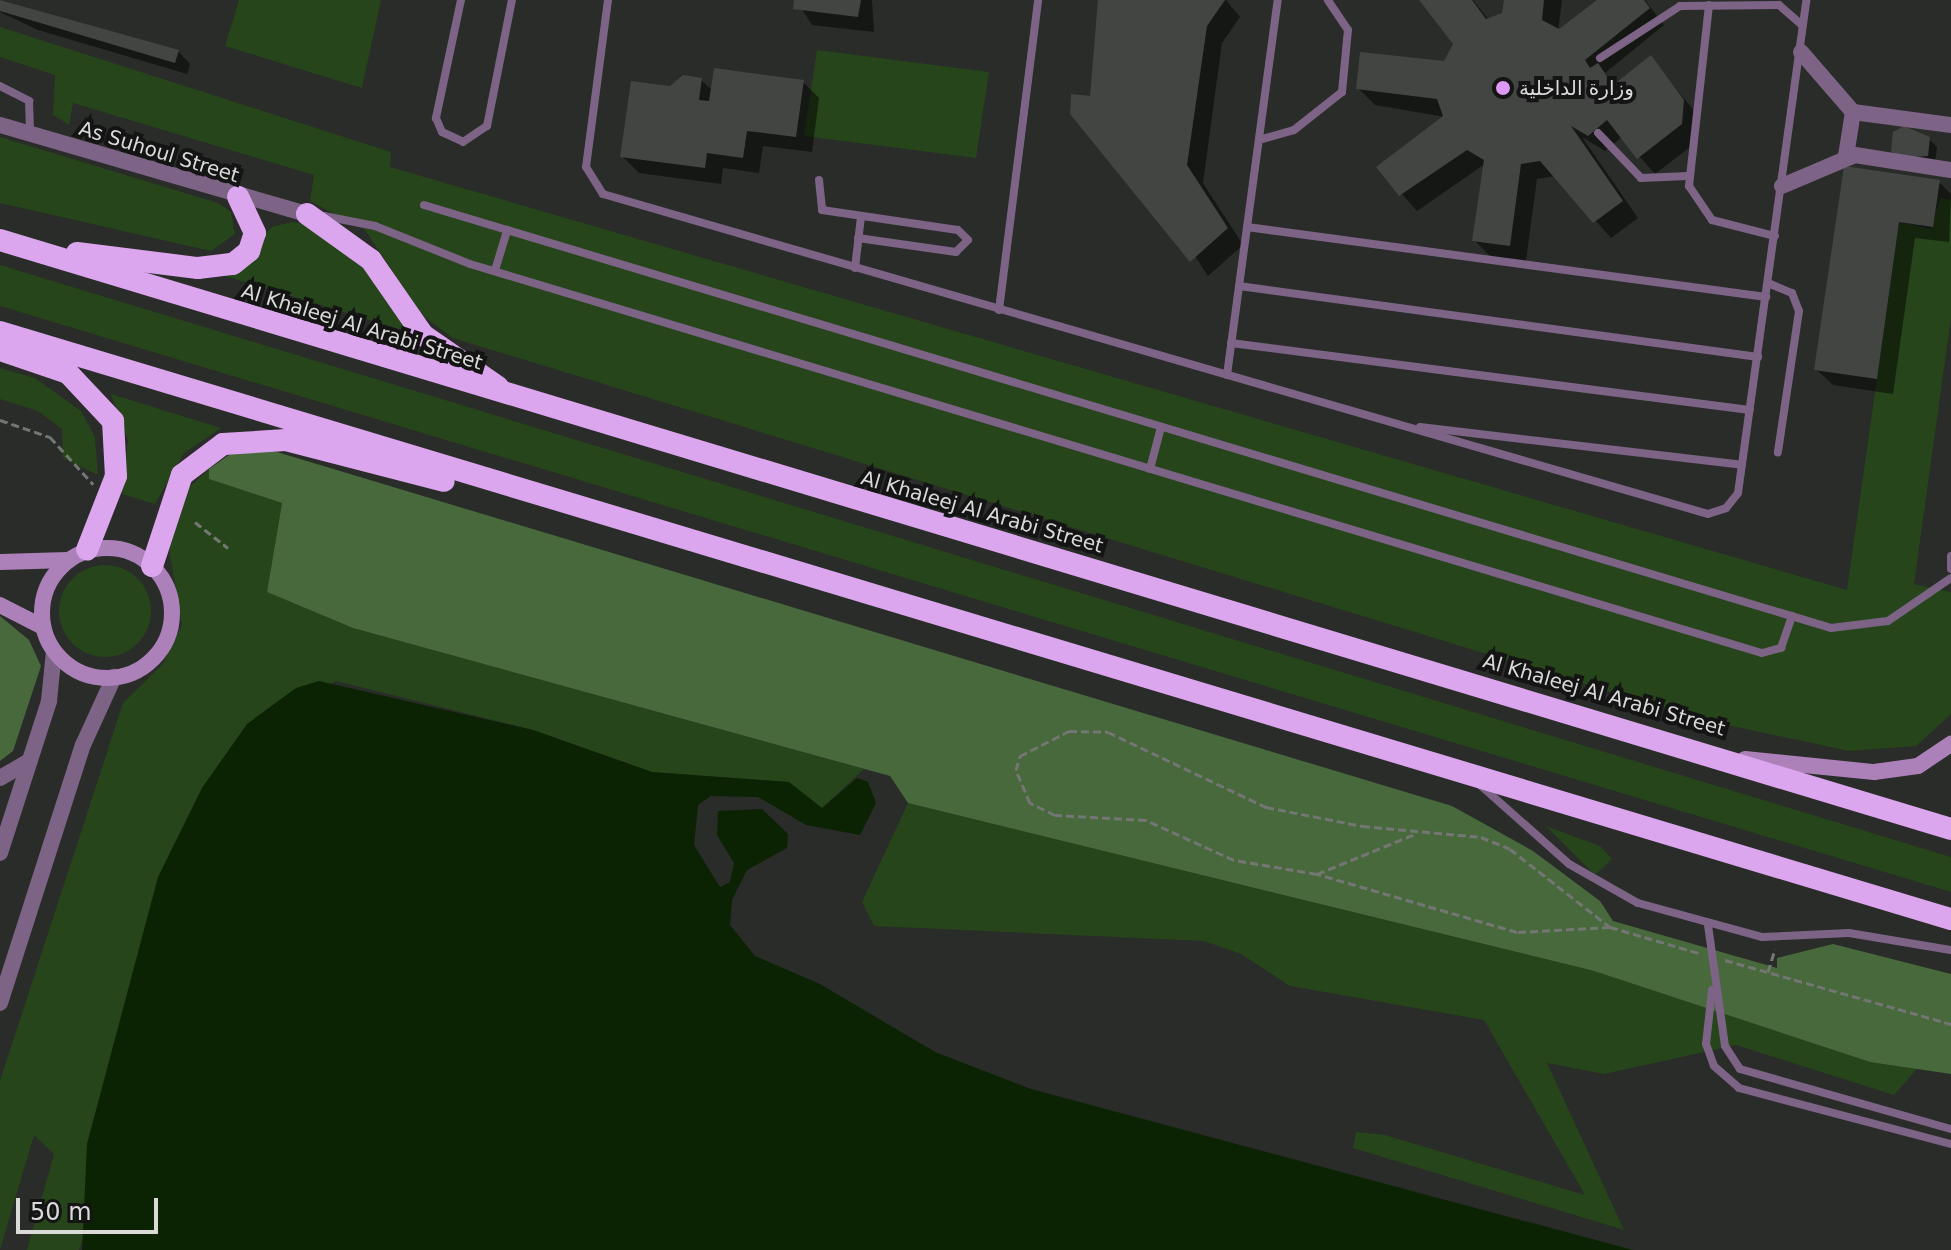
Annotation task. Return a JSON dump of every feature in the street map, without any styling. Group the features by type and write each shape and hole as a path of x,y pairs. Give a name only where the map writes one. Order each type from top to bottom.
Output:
{"highway":[{"path":"7,242 222,267 244,257 254,240 238,197"},
{"path":"307,214 371,260 423,335 519,401"},
{"name":"Al Khaleej Al Arabi Street","path":"7,242 519,401 1733,758 1951,829"},
{"path":"0,332 589,514 1476,781 1951,919"},
{"path":"0,350 68,373 113,421 116,476 77,555"},
{"path":"152,566 182,475 210,450 253,438 589,514"}],"main road":[{"path":"0,562 122,549 152,566 170,597 169,634 148,663 114,677 81,672 54,651 43,627 45,590 77,555"},
{"path":"0,605 43,627"},
{"path":"1733,758 1874,772 1918,766 1951,744"}],"street":[{"path":"1801,52 1853,112 1951,125"},
{"path":"1846,156 1853,112"},
{"name":"As Suhoul Street","path":"0,125 238,197 307,214"},
{"path":"1782,186 1846,156 1951,170"},
{"path":"0,853 52,688 54,651"},
{"path":"0,1003 83,745 114,677"},
{"path":"0,778 29,761"},
{"path":"0,798 11,819"}],"lane":[{"path":"461,0 436,118 442,132 463,142 487,126 512,0"},
{"path":"608,0 586,156 595,187 613,199 1708,514 1733,502 1742,465 1806,0"},
{"path":"999,310 1038,0"},
{"path":"1227,375 1278,0"},
{"path":"1259,140 1294,130 1342,92 1348,30 1328,0"},
{"path":"1600,58 1670,9 1709,5 1779,5 1802,26"},
{"path":"1709,5 1688,176 1693,197 1712,220 1775,236"},
{"path":"0,86 29,101 30,134"},
{"path":"1598,133 1641,178 1688,176"},
{"path":"819,180 822,210 958,230 968,240 956,252 858,238"},
{"path":"424,205 1848,631 1868,629 1951,578"},
{"path":"307,214 375,226 470,264 496,267 1150,469 1762,653 1781,648 1792,616"},
{"path":"855,268 861,217"},
{"path":"1247,227 1766,297"},
{"path":"496,267 507,230"},
{"path":"1768,283 1792,293 1799,311 1778,452"},
{"path":"1239,286 1758,357"},
{"path":"1231,343 1750,410"},
{"path":"1395,424 1742,465"},
{"path":"1150,469 1161,427"},
{"path":"1951,556 1951,569"},
{"path":"1476,781 1601,887 1708,925 1779,938 1849,933 1951,950"},
{"path":"1708,925 1712,989 1706,1044 1729,1082 1951,1144"},
{"path":"1712,989 1729,1057 1748,1075 1951,1129"}],"path":[{"path":"0,420 50,437 99,491"},
{"path":"195,522 228,548"},
{"path":"1610,927 1510,849 1481,837 1420,832 1266,807 1108,732 1069,731 1020,756 1016,770 1030,803 1055,815 1146,820 1234,860 1317,874 1517,932 1610,927 1951,1024"},
{"path":"1317,874 1420,832"},
{"path":"1768,972 1779,938"}],"shaded area":[{"path":"239,0 381,0 362,88 225,46"},
{"path":"0,27 391,152 390,167 1847,590 1899,222 1931,229 1940,198 1951,200 1951,318 1914,584 1951,592 1951,714 1916,746 1849,751 1699,719 453,338 422,315 365,230 310,201 314,175 73,103 69,125 53,115 55,75 0,57"},
{"path":"817,50 989,72 976,158 804,136"},
{"path":"0,137 218,203 231,212 235,234 211,251 0,203"},
{"path":"293,222 312,226 375,276 409,332 215,273 274,226"},
{"path":"0,265 1951,857 1951,892 0,306"},
{"path":"0,368 35,378 81,411 95,437 98,475 63,458 62,429 38,411 0,399"},
{"path":"111,394 221,428 184,453 155,504 122,494 128,440"},
{"path":"236,450 277,452 1452,806 1533,851 1600,901 1613,921 1777,968 1777,958 1833,944 1951,974 1951,1074 1870,1062 1594,971 908,803 890,776 353,628 267,592 282,503 209,479 209,469"},
{"path":"209,469 209,479 282,503 267,592 353,628 864,769 822,808 788,782 652,772 533,730 336,681 247,724 79,1250 27,1250 54,1154 34,1135 0,1250 0,1081 123,703 163,664 182,625 167,537 177,499"},
{"path":"105,565 123,569 137,579 147,593 151,611 147,629 137,643 123,653 105,657 87,653 73,643 63,629 59,611 63,593 73,579 87,569"},
{"path":"0,616 29,640 41,666 13,751 0,761"},
{"path":"319,681 533,730 652,772 789,782 822,808 857,778 868,782 876,803 860,835 806,825 758,797 711,796 698,805 694,845 720,887 730,882 734,863 717,835 718,811 762,809 788,834 787,848 747,870 732,900 730,925 755,956 820,984 935,1052 1031,1089 1633,1250 82,1250 87,1144 158,877 202,788 247,724 296,688"},
{"path":"908,803 1594,971 1870,1062 1921,1064 1894,1095 1736,1045 1604,1074 1547,1063 1624,1230 1353,1148 1356,1132 1385,1135 1585,1195 1484,1020 1290,986 1241,954 1204,941 874,926 862,902"},
{"path":"1546,826 1600,846 1612,859 1595,875"}],"building":[{"path":"0,0 179,50 175,63 0,11"},
{"path":"794,0 861,0 858,17 793,9"},
{"path":"1098,0 1225,0 1207,26 1187,165 1228,228 1190,262 1070,114 1071,94 1090,96"},
{"path":"1419,0 1472,0 1486,19 1502,13 1504,0 1544,0 1542,20 1559,29 1597,0 1644,0 1650,8 1585,60 1590,68 1598,63 1613,85 1651,55 1684,100 1682,124 1637,159 1607,120 1588,136 1571,126 1623,201 1593,223 1540,161 1521,164 1510,246 1472,241 1484,160 1467,150 1399,196 1376,167 1443,116 1437,99 1356,89 1360,52 1444,61 1453,44"},
{"path":"714,68 804,80 796,137 747,131 743,158 707,153 705,168 620,157 631,81 670,86 683,75 702,78 699,100 709,101"},
{"path":"1904,126 1930,137 1928,156 1899,158 1891,151 1893,132"},
{"path":"1844,166 1940,180 1933,227 1899,222 1877,379 1814,370"}],"place":[{"name":"وزارة الداخلية","path":"1503,88"}]}
